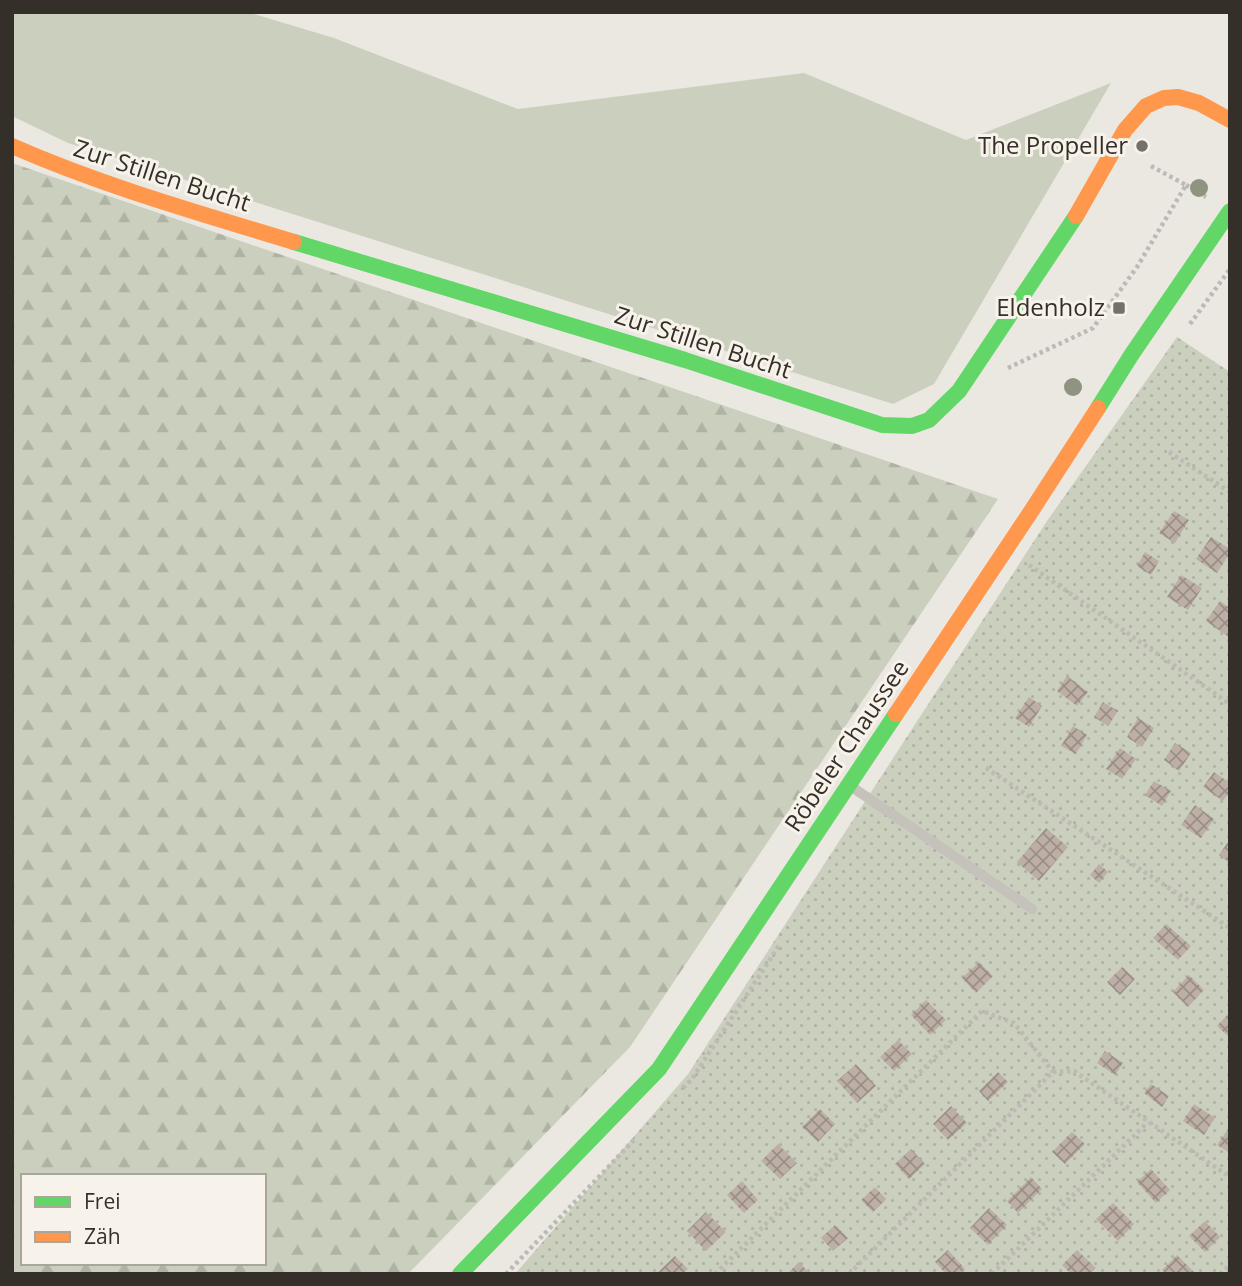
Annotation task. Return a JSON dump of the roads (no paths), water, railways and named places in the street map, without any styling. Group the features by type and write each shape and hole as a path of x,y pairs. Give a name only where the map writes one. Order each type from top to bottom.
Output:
{"street":[{"name":"Zur Stillen Bucht","path":"12,146 60,167 212,217 685,360 882,425 896,427 912,426 929,420 959,391 1077,214 1125,130 1146,106 1164,98 1178,97 1199,103 1230,120"},
{"name":"Röbeler Chaussee","path":"460,1274 659,1069 1032,510 1132,354 1230,211"}],"lane":[{"path":"848,785 1032,909"}],"place":[{"name":"The Propeller","path":"1142,146"},
{"name":"Eldenholz","path":"1119,308"}]}
